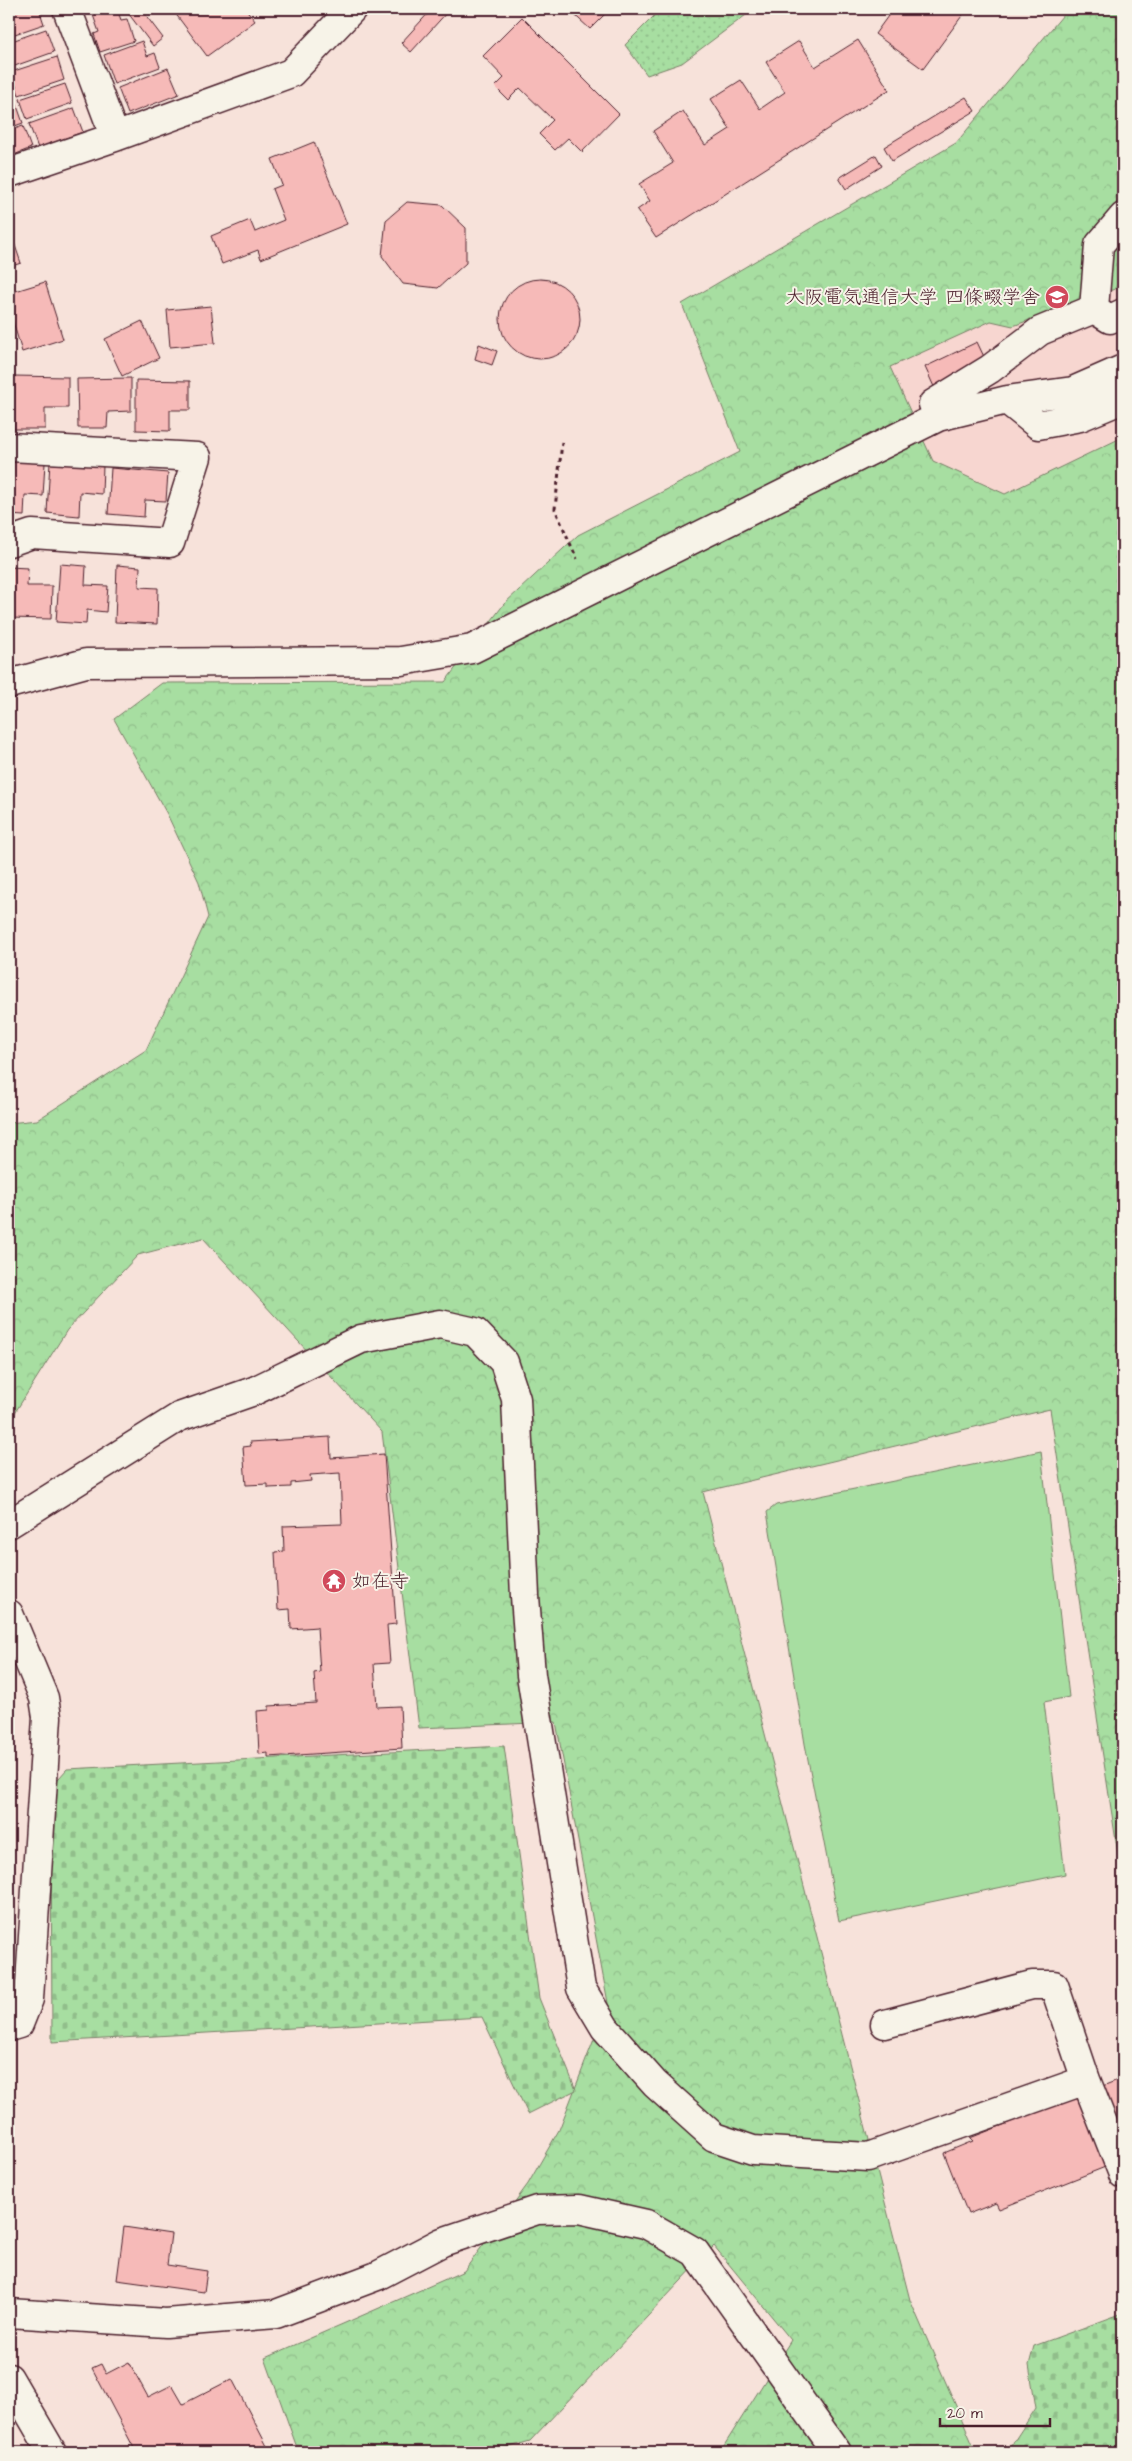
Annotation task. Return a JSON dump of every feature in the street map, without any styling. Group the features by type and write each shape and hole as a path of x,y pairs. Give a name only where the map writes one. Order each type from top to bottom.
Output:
{"street":[{"path":"67,9 115,137"},
{"path":"9,173 291,73 352,9"},
{"path":"1094,309 1099,245 1123,217"},
{"path":"1094,309 1110,319 1123,313"},
{"path":"938,417 933,404 990,369 1040,331 1094,309"},
{"path":"9,684 86,663 401,661 472,649 938,417 1006,400 1074,391 1123,369"},
{"path":"1006,400 1038,425 1080,416 1123,399"},
{"path":"9,447 197,457 170,543 32,534 9,542"},
{"path":"9,1524 179,1417 254,1391 362,1339 440,1324 475,1332 504,1362 516,1399 525,1596 531,1675 581,1988 604,2028 655,2084 714,2137 753,2150 868,2157 1086,2080"},
{"path":"9,1614 44,1698 47,1717 29,1999 19,2024 9,2027"},
{"path":"884,2024 1032,1985 1054,1985 1086,2080 1123,2174"},
{"path":"9,2313 166,2323 276,2314 377,2276 442,2242 537,2210 579,2208 646,2224 695,2252 837,2452"},
{"path":"9,2378 52,2452"}],"path":[{"path":"562,442 555,509 581,566"}],"shaded area":[{"name":"大阪電気通信大学 四條畷学舎","path":"1123,214 1123,545 902,518 860,381"}],"green space":[{"path":"661,9 754,9 682,63 647,75 625,45"},
{"path":"1068,9 1123,9 1123,286 1013,326 991,321 890,367 933,461 1005,494 1123,437 1123,1887 1050,1409 703,1492 910,2300 976,2452 720,2452 791,2340 714,2246 530,2441 493,2452 368,2452 296,2445 265,2358 464,2271 528,2184 559,2130 608,2003 556,1722 419,1728 382,1432 203,1238 138,1255 67,1330 9,1422 9,1123 37,1120 146,1050 208,917 199,882 167,814 114,719 162,683 445,682 504,604 578,535 740,452 682,304 956,143"},
{"path":"1041,1451 1069,1697 1044,1702 1065,1874 839,1921 805,1744 767,1512 776,1505"},
{"path":"504,1746 539,1998 576,2090 528,2114 482,2017 52,2042 51,1787 67,1769"},
{"path":"1123,2313 1123,2452 1007,2452 1036,2408 1029,2365 1034,2346"}],"building":[{"path":"24,9 39,9 44,24 9,36 9,14"},
{"path":"117,9 121,20 127,19 134,41 100,52 94,34 99,32 93,15"},
{"path":"125,9 141,9 163,38 153,46"},
{"path":"172,9 246,9 255,21 207,56"},
{"path":"432,9 449,10 411,52 401,43"},
{"path":"568,9 610,9 590,29"},
{"path":"893,9 967,9 923,69 875,34"},
{"path":"522,17 619,114 582,152 568,138 555,150 539,134 553,120 520,88 508,100 495,87 504,78 483,56"},
{"path":"46,29 54,52 9,68 9,42"},
{"path":"858,40 889,90 656,238 637,210 650,201 639,184 673,163 653,131 683,111 705,145 730,129 711,99 741,80 760,109 785,92 766,62 799,41 815,67"},
{"path":"142,41 147,56 155,53 160,67 114,84 104,55"},
{"path":"57,57 64,80 19,95 11,72"},
{"path":"168,68 179,94 128,114 118,88"},
{"path":"65,84 72,103 27,119 20,99"},
{"path":"966,97 975,111 892,161 884,147"},
{"path":"15,100 23,123 9,128 9,103"},
{"path":"74,108 83,132 38,148 29,124"},
{"path":"23,126 31,148 9,157 9,131"},
{"path":"314,142 347,224 261,259 258,250 222,264 211,236 250,220 255,232 284,220 272,189 282,185 272,159"},
{"path":"876,155 882,166 846,189 839,178"},
{"path":"407,202 442,205 466,228 466,263 438,288 403,284 382,256 386,220"},
{"path":"9,228 21,263 9,267"},
{"path":"540,279 555,282 568,291 577,304 580,319 577,334 568,347 555,356 540,359 525,356 512,347 503,334 500,319 503,304 512,291 525,282"},
{"path":"45,282 63,339 22,352 9,308 9,293"},
{"path":"211,306 215,343 170,347 167,310"},
{"path":"142,321 159,358 122,376 105,339"},
{"path":"977,342 987,363 935,389 925,367"},
{"path":"479,344 497,351 492,365 475,359"},
{"path":"14,376 68,377 68,408 45,408 45,429 14,429"},
{"path":"131,378 131,411 108,412 107,428 78,428 77,379"},
{"path":"136,380 190,381 190,410 170,410 170,431 136,430"},
{"path":"9,461 45,463 43,496 25,495 24,516 9,515"},
{"path":"50,462 103,465 102,494 80,492 79,516 47,513"},
{"path":"111,468 168,473 166,501 145,500 144,517 108,514"},
{"path":"60,564 86,566 85,585 108,586 106,612 87,610 86,624 56,622"},
{"path":"117,565 140,567 139,587 158,588 157,624 115,622"},
{"path":"9,567 28,568 27,586 52,586 51,619 9,618"},
{"name":"如在寺","path":"330,1437 331,1458 384,1454 396,1624 387,1625 390,1663 374,1664 377,1707 400,1706 402,1748 268,1757 268,1753 259,1754 257,1711 269,1710 269,1706 316,1703 314,1673 320,1672 317,1627 291,1629 290,1609 278,1610 275,1552 284,1551 283,1526 342,1524 340,1473 310,1475 311,1481 291,1483 291,1487 268,1488 268,1484 246,1485 243,1447 251,1446 250,1442"},
{"path":"1123,2078 1123,2160 999,2209 996,2203 968,2214 944,2153 973,2141 970,2138"},
{"path":"124,2227 171,2234 167,2265 207,2271 204,2292 117,2280"},
{"path":"129,2362 148,2397 172,2385 183,2404 232,2379 268,2448 261,2452 136,2452 92,2368 101,2364 106,2374"}],"place":[{"name":"大阪電気通信大学 四條畷学舎","path":"1057,297"},
{"name":"如在寺","path":"334,1581"}]}
